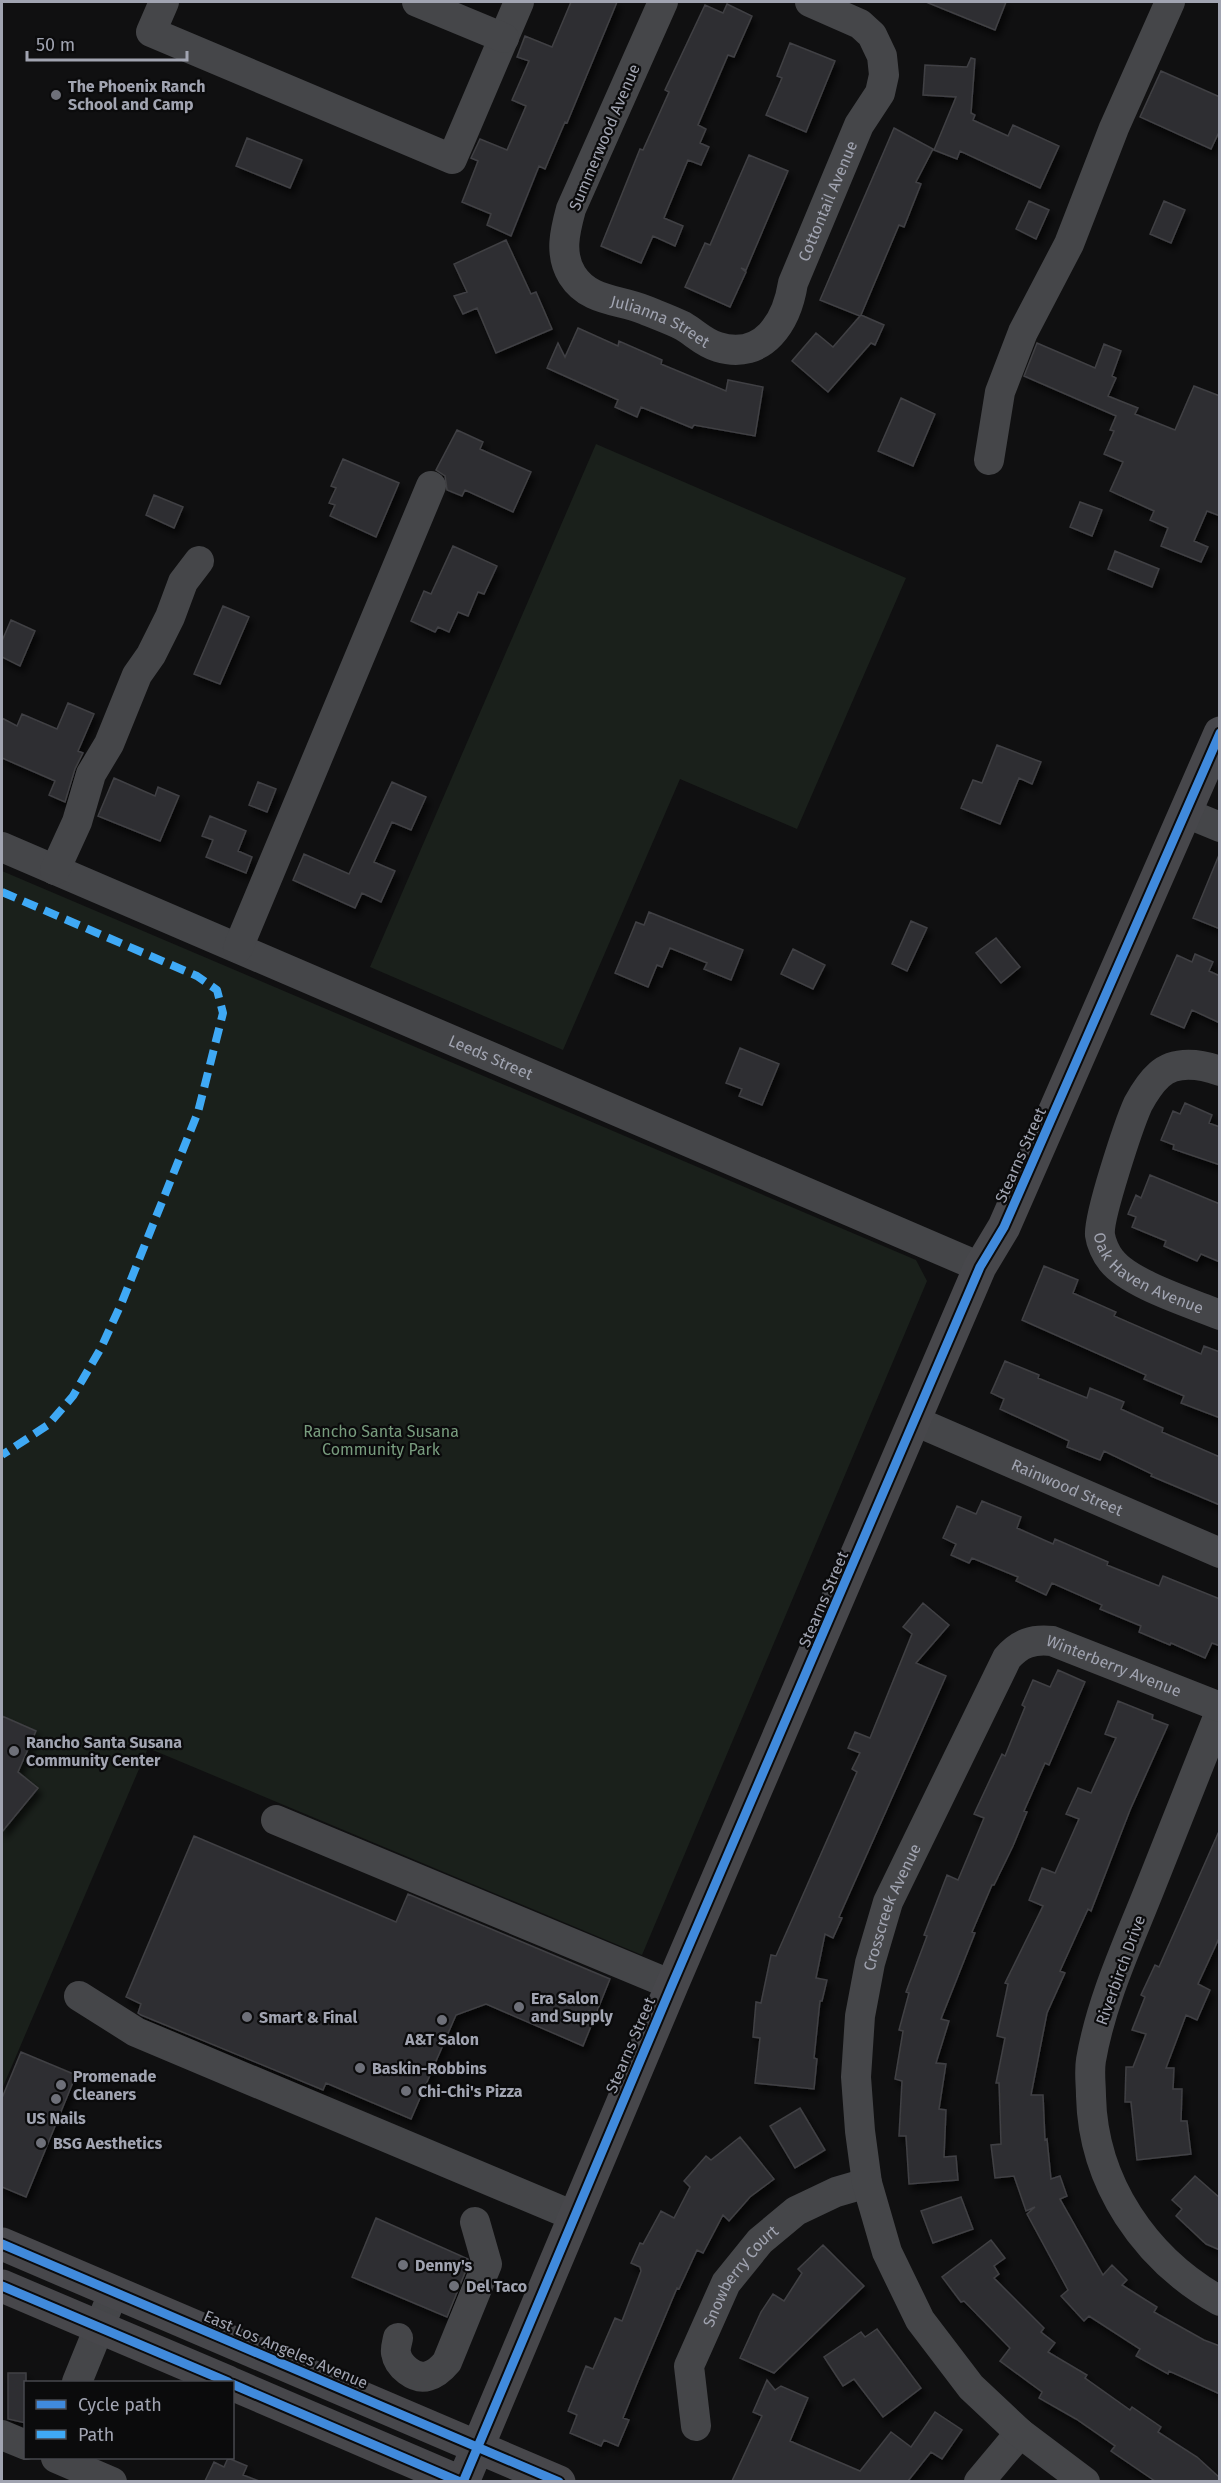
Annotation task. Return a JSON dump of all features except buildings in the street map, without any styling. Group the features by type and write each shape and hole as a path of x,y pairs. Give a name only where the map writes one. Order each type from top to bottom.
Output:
{"main road":[{"name":"Stearns Street","path":"462,2481 980,1267 1004,1227 1220,733"},
{"name":"East Los Angeles Avenue","path":"2,2244 560,2481"},
{"path":"2,2286 226,2381"},
{"path":"234,2385 462,2481"}],"street":[{"path":"164,2 151,32 452,159 519,2"},
{"path":"417,2 504,38"},
{"name":"Summerwood Avenue","path":"572,275 565,258 564,240 571,209 663,2"},
{"name":"Cottontail Avenue","path":"755,345 772,335 783,320 790,303 793,283 855,136 880,93 884,75 879,48 872,36 860,24 810,2"},
{"path":"989,460 1000,392 1023,332 1070,244 1114,128 1170,2"},
{"name":"Julianna Street","path":"572,275 585,289 600,298 634,305 684,327 705,343 721,348 740,349 755,345"},
{"path":"238,948 431,486"},
{"path":"55,870 77,822 91,774 109,744 137,675 151,655 170,617 183,582 199,561"},
{"path":"1186,813 1220,827"},
{"name":"Leeds Street","path":"2,847 980,1267"},
{"name":"Oak Haven Avenue","path":"1220,1071 1208,1066 1185,1064 1161,1073 1147,1088 1138,1106 1102,1214 1100,1235 1108,1258 1132,1278 1220,1315"},
{"name":"Rainwood Street","path":"915,1421 1220,1553"},
{"name":"Winterberry Avenue","path":"1011,1653 1027,1642 1052,1641 1220,1707"},
{"name":"Crosscreek Avenue","path":"1011,1653 888,1902 870,1963 860,2016 856,2077 867,2182 887,2252 920,2320 971,2387 1020,2433 1085,2481"},
{"name":"Riverbirch Drive","path":"1220,1712 1104,2005 1091,2062 1092,2119 1102,2162 1118,2200 1139,2233 1166,2263 1220,2301"},
{"path":"276,1820 672,1985"},
{"path":"79,1996 136,2032 574,2216"},
{"name":"Snowberry Court","path":"696,2426 689,2366 726,2283 760,2241 796,2211 836,2192 867,2182"},
{"path":"398,2338 396,2354 403,2368 415,2376 426,2377 439,2371 447,2362 487,2264 475,2222"},
{"path":"77,2381 114,2291"},
{"path":"979,2481 1020,2433"},
{"path":"2,2435 24,2444"},
{"path":"60,2459 97,2478"}],"green space":[{"path":"596,444 906,578 797,829 680,779 563,1050 370,967"},
{"name":"Rancho Santa Susana Community Park","path":"2,871 916,1260 927,1281 642,1955 148,1748 2,2089"}],"marked path":[{"path":"2,892 197,976 217,990 223,1013 198,1112 122,1302 101,1348 73,1396 48,1425 2,1455"}],"cycle path":[{"path":"463,2482 672,1985 980,1267 1004,1227 1220,733"},
{"path":"2,2244 559,2482"},
{"path":"2,2286 226,2381"},
{"path":"234,2385 460,2482"}],"place":[{"name":"The Phoenix Ranch School and Camp","path":"56,95"},
{"name":"Rancho Santa Susana Community Center","path":"14,1751"},
{"name":"Era Salon and Supply","path":"519,2007"},
{"name":"Smart & Final","path":"247,2017"},
{"name":"A&T Salon","path":"442,2020"},
{"name":"Baskin-Robbins","path":"360,2068"},
{"name":"Promenade Cleaners","path":"61,2085"},
{"name":"Chi-Chi's Pizza","path":"406,2091"},
{"name":"US Nails","path":"56,2099"},
{"name":"BSG Aesthetics","path":"41,2143"},
{"name":"Denny's","path":"403,2265"},
{"name":"Del Taco","path":"454,2286"}]}
